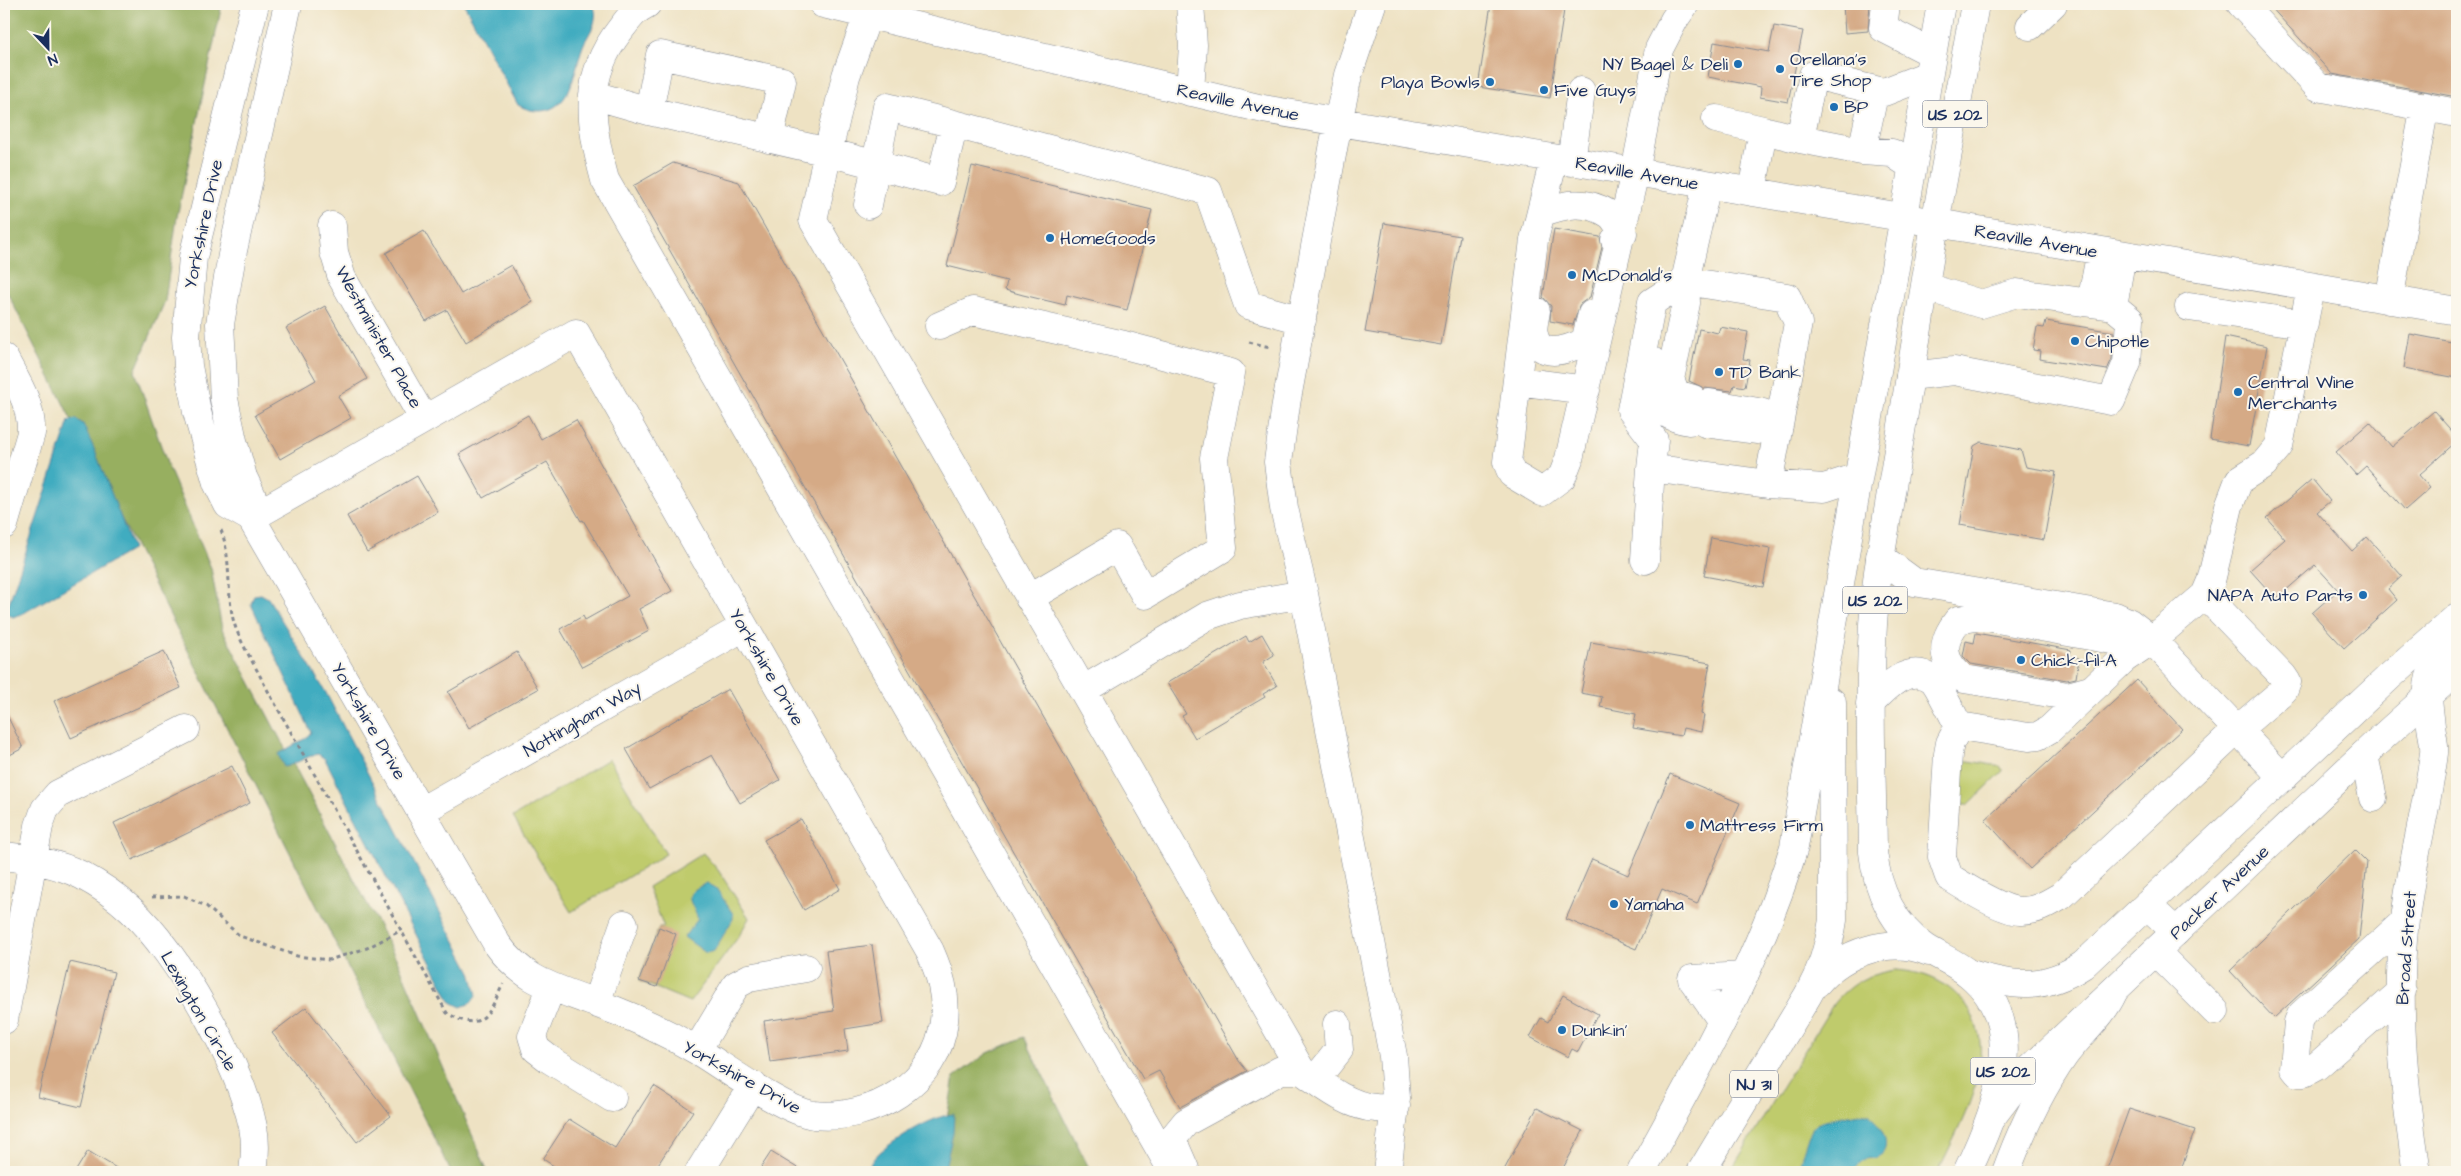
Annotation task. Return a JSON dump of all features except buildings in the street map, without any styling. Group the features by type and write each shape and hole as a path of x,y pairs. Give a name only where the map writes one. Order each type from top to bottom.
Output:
{"main road":[{"name":"Yorkshire Drive","path":"255,4 193,257 186,337 188,366 197,412 217,483 228,505 251,518 497,944 516,967 551,988 596,1003 697,1050 793,1108 812,1114 840,1116 865,1111 890,1099 912,1084 927,1066 941,1037 944,1022 945,997 941,976 930,951 576,333"},
{"name":"Yorkshire Drive","path":"251,518 252,496 243,477 224,399 220,324 230,263 288,4"},
{"path":"647,4 637,9 607,48 597,68 593,95 594,140 605,180 1179,1165"},
{"name":"Reaville Avenue","path":"823,4 1263,109 2457,311"},
{"path":"1190,4 1193,45 1190,92"},
{"path":"1372,4 1348,75 1338,122 1278,462 1284,508 1304,594 1393,1056 1396,1106 1387,1172"},
{"path":"1581,91 1563,160 1540,217 1534,240 1506,462 1512,474 1542,492 1562,477 1586,390 1623,233 1660,49 1674,20 1685,4"},
{"path":"1800,139 1813,75 1884,92 1930,64 1883,28 1886,4"},
{"name":"US 202","path":"1641,1172 1744,976 1769,920 1794,846 1912,166 1942,4"},
{"name":"US 202","path":"1967,1172 1990,1121 2003,1073 2003,1036 1992,1002 1968,973 1918,942 1898,921 1884,895 1874,866 1870,704 1874,611 1880,557 1935,224 1975,4"},
{"path":"2030,26 2053,4"},
{"path":"2241,4 2318,87 2457,113"},
{"path":"868,15 846,76 814,220 1145,802 1308,1075 1355,1102 1375,1108 1396,1106"},
{"path":"649,111 660,55 782,81 769,139"},
{"path":"1862,151 1875,90"},
{"path":"593,95 649,111 828,152 940,182 954,124"},
{"path":"2389,300 2425,106"},
{"path":"868,205 887,107 1208,191 1248,305 1302,320"},
{"path":"1716,119 1800,139 1862,151 1892,153 1912,166"},
{"path":"1752,192 1763,130"},
{"path":"1707,185 1676,287 1686,303 1670,379 1676,394 1699,411 1763,413 1779,425"},
{"path":"1540,217 1564,204 1583,203 1610,214 1623,233"},
{"path":"1540,217 1548,231 1533,334 1538,346 1551,352 1565,351 1585,342 1602,253 1623,233"},
{"name":"Westminister Place","path":"332,226 334,252 342,278 423,418"},
{"path":"2102,304 2111,253"},
{"path":"1645,560 1654,440 1631,410 1652,302 1676,287 1786,297 1798,322 1768,484"},
{"path":"1910,376 1954,371 2111,401 2127,363 2130,320 2102,304 2018,293 1981,304 1926,287"},
{"path":"1959,726 2029,737 2038,736 2050,729 2090,690 2117,649 2152,640 2205,595 2211,581 2229,506 2239,480 2264,464 2280,446 2311,287"},
{"path":"2189,307 2304,324"},
{"path":"938,326 973,310 1124,345 1231,373 1214,458 1223,548 1145,595 1117,546 1029,598"},
{"name":"Westminister Place","path":"251,518 423,418 576,333"},
{"path":"4,358 27,400 32,418 31,433 4,525"},
{"path":"1517,381 1586,390"},
{"path":"1651,468 1768,484 1824,488 1858,477"},
{"path":"1880,557 1914,582 2115,616 2130,623 2152,640 2283,778"},
{"path":"1083,690 1207,616 1240,605 1304,594"},
{"path":"1959,726 1950,743 1948,754 1942,857 1949,877 1995,902 2020,911 2039,908 2061,896 2237,730 2284,690 2287,682 2205,595"},
{"name":"NJ 31","path":"1701,1172 1822,970 1833,920 1832,709 1836,603"},
{"path":"2090,690 2068,696 1964,678 1952,670 1945,656 1948,634 1956,609 1977,606 2112,627 2117,649"},
{"path":"1968,973 2013,985 2051,981 2083,964 2389,677 2457,617"},
{"name":"Nottingham Way","path":"421,811 744,627"},
{"name":"Broad Street","path":"2417,1172 2404,1065 2402,991 2404,922 2434,750 2427,683 2431,672 2440,659 2457,644"},
{"name":"Packer Avenue","path":"1990,1121 1995,1110 2024,1075 2457,670"},
{"path":"1870,704 1888,684 1909,674 1919,673 1934,679 1959,726"},
{"path":"4,1020 39,826 45,809 58,794 186,729"},
{"path":"2364,755 2374,798"},
{"name":"Lexington Circle","path":"4,856 33,860 81,875 131,910 153,933 190,986 234,1070 246,1099 253,1129 253,1172"},
{"path":"2147,905 2176,932"},
{"path":"2402,991 2317,1066 2304,1073 2298,1073 2294,1068 2298,1022 2301,1015 2404,922"},
{"path":"596,1003 624,924"},
{"path":"1808,995 1826,973 1848,957 1874,948 1907,946 1940,956"},
{"path":"2156,952 2215,1011"},
{"path":"697,1050 736,985 749,978 806,968"},
{"path":"1722,1021 1692,979 1744,976"},
{"path":"551,988 532,1036 536,1049 549,1060 612,1098"},
{"path":"2006,1172 2025,1125 2044,1088 2075,1042 2106,1008 2113,992"},
{"path":"1179,1165 1190,1137 1308,1075 1338,1037"},
{"path":"700,1172 753,1085"},
{"path":"1688,1172 1718,1143"}],"path":[{"path":"1249,342 1270,347"},
{"path":"296,740 447,1014 458,1020 472,1023 480,1021 486,1016 506,978 516,967"},
{"path":"131,910 153,896 184,896 206,906 240,936 297,956 329,960 367,948 400,931"}],"green space":[{"path":"4,4 222,4 177,217 165,301 135,371 168,466 211,568 222,629 398,962 488,1172 451,1172 4,286"},
{"path":"609,759 666,854 571,912 513,817"},
{"path":"1956,759 2000,766 2003,771 1968,805 1966,803 1963,806 1960,804 1960,800 1956,800"},
{"path":"703,853 718,870 749,918 739,936 690,1002 639,981 659,927 664,927 648,887"},
{"path":"1896,970 1923,975 1939,981 1953,991 1973,1018 1980,1040 1980,1062 1975,1085 1958,1130 1938,1172 1730,1172 1834,1003 1861,980"},
{"path":"1024,1037 1091,1172 938,1172 954,1077 988,1053"}],"water":[{"path":"464,4 592,4 595,12 594,25 583,46 568,92 560,103 543,111 530,110 518,105"},
{"path":"76,419 83,424 95,451 133,549 22,614 13,617 7,614 8,606 69,421"},
{"path":"261,594 268,598 325,691 471,972 477,995 471,1003 461,1007 451,1002 325,759 318,754 284,767 278,754 306,738 311,732 251,604 254,595"},
{"path":"707,883 716,888 733,914 733,919 714,951 706,953 684,937 698,919 690,894"},
{"path":"1869,1113 1880,1128 1885,1141 1885,1147 1878,1157 1864,1160 1851,1172 1799,1172 1807,1139 1817,1124 1832,1118"},
{"path":"954,1114 953,1133 944,1172 866,1172 877,1155 895,1141 925,1123"}],"place":[{"name":"NY Bagel & Deli","path":"1738,64"},
{"name":"Orellana's Tire Shop","path":"1780,69"},
{"name":"Playa Bowls","path":"1490,82"},
{"name":"Five Guys","path":"1544,90"},
{"name":"BP","path":"1834,107"},
{"name":"HomeGoods","path":"1050,238"},
{"name":"McDonald's","path":"1572,275"},
{"name":"Chipotle","path":"2075,341"},
{"name":"TD Bank","path":"1719,372"},
{"name":"Central Wine Merchants","path":"2238,392"},
{"name":"NAPA Auto Parts","path":"2363,595"},
{"name":"Chick-fil-A","path":"2021,660"},
{"name":"Mattress Firm","path":"1690,825"},
{"name":"Yamaha","path":"1614,904"},
{"name":"Dunkin'","path":"1562,1030"}]}
